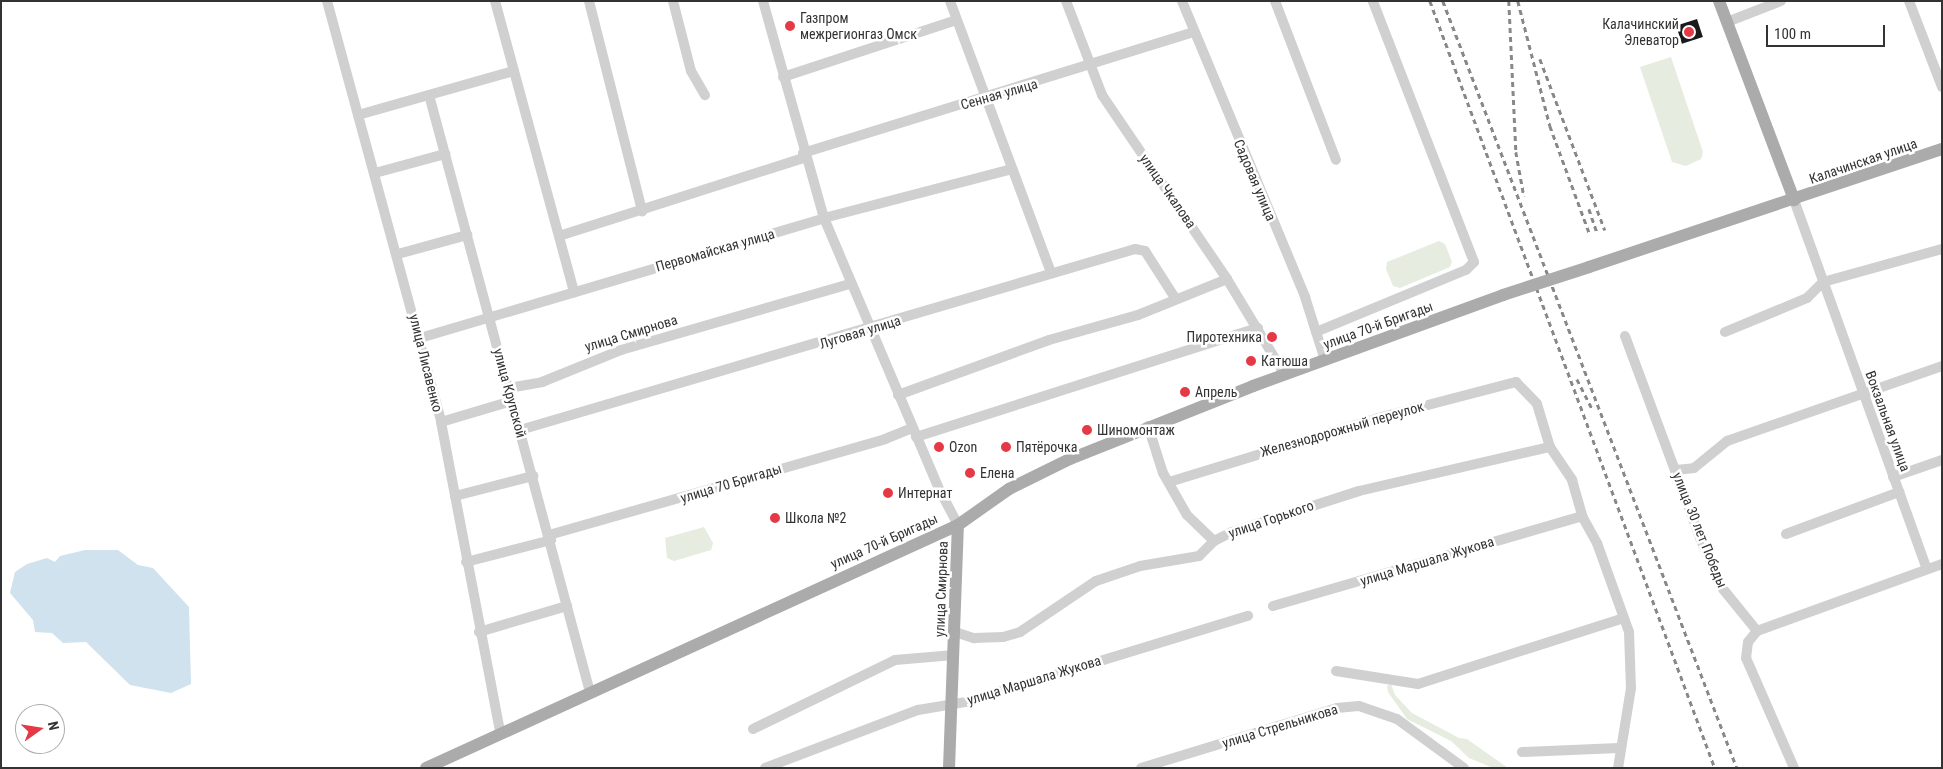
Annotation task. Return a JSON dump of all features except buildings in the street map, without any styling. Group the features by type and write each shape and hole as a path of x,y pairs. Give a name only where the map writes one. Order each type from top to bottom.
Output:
{"main road":[{"name":"Вокзальная улица","path":"1719,1 1794,200"},
{"name":"Калачинская улица","path":"1589,267 1942,149"},
{"name":"улица 70-й Бригады","path":"426,768 500,731 958,525 1009,488 1148,426 1325,360 1589,267"},
{"name":"улица Смирнова","path":"949,768 958,525"}],"street":[{"name":"улица Лисавенко","path":"327,1 398,254 441,422 479,632 500,731"},
{"path":"495,1 574,292"},
{"path":"588,1 642,211"},
{"path":"673,1 691,71 705,95"},
{"name":"улица Смирнова","path":"764,1 804,156 824,218 850,284 914,432 958,525"},
{"path":"950,1 984,98 1051,273"},
{"name":"улица Чкалова","path":"1066,1 1090,67 1127,134 1227,279 1258,328 1284,375"},
{"name":"Садовая улица","path":"1182,1 1316,332 1325,360"},
{"path":"1275,1 1336,160"},
{"path":"1316,332 1466,270 1474,262 1373,1"},
{"path":"1727,22 1781,1"},
{"path":"1909,1 1942,87"},
{"path":"783,77 956,20"},
{"name":"Сенная улица","path":"559,236 642,211 804,156 984,98 1090,67 1194,32"},
{"path":"358,115 514,71"},
{"name":"улица Крупской","path":"430,95 590,692"},
{"path":"375,173 445,154"},
{"name":"Первомайская улица","path":"420,338 824,218 1012,170"},
{"name":"Вокзальная улица","path":"1794,200 1927,569"},
{"path":"398,254 467,235"},
{"name":"Луговая улица","path":"520,430 870,329 1051,273 1140,249 1175,298"},
{"path":"1725,332 1807,298 1823,282 1942,249"},
{"path":"898,395 1049,340 1138,315 1175,298 1227,279"},
{"name":"улица Смирнова","path":"509,388 542,382 621,350 850,284"},
{"name":"улица 70 Бригады","path":"466,562 914,432 1258,328"},
{"name":"улица 30 лет Победы","path":"1626,336 1723,589 1757,632"},
{"path":"1676,470 1694,468 1726,441 1942,366"},
{"name":"Железнодорожный переулок","path":"1169,482 1378,418 1516,382 1537,404 1550,447"},
{"path":"441,422 512,401"},
{"path":"1148,426 1169,482 1198,529 1214,541"},
{"path":"1550,447 1572,480 1582,516 1597,543 1621,619 1629,632 1633,661 1619,748 1618,768"},
{"name":"улица Горького","path":"955,632 989,640 1020,632 1096,581 1140,566 1199,556 1214,541 1359,491 1550,447"},
{"path":"1893,477 1942,460"},
{"path":"455,496 533,476"},
{"path":"1786,534 1898,492"},
{"name":"улица Маршала Жукова","path":"1273,606 1582,516"},
{"path":"1794,768 1746,658 1748,642 1757,632 1942,564"},
{"path":"479,632 566,606"},
{"name":"улица Маршала Жукова","path":"765,768 918,710 952,704 1248,616"},
{"path":"1336,671 1418,684 1621,619"},
{"path":"753,729 895,660 954,655"},
{"name":"улица Стрельникова","path":"1141,768 1336,708 1359,706 1397,719 1464,768"},
{"path":"1522,752 1619,748"}],"shaded area":[{"path":"1671,57 1703,152 1701,159 1686,166 1672,162 1640,67"},
{"path":"1439,241 1445,244 1452,262 1450,267 1400,288 1393,286 1386,269 1387,262"},
{"path":"704,527 713,543 711,550 674,561 667,558 665,538"},
{"path":"1391,684 1395,695 1412,713 1459,738 1467,739 1508,768 1493,768 1469,758 1451,741 1407,719 1388,692 1387,686"}],"water":[{"path":"85,550 118,550 138,565 153,568 189,607 191,684 171,693 130,685 86,642 63,643 52,633 35,632 33,620 10,593 15,572 27,564 47,558 55,562 60,556"}],"railway":[{"path":"1430,1 1715,768"},
{"path":"1443,1 1737,768"},
{"path":"1509,1 1516,152 1524,196"},
{"path":"1518,1 1550,126 1590,235"},
{"path":"1540,59 1605,230"},
{"path":"1589,209 1597,232"},
{"path":"1577,379 1593,410"}],"place":[{"name":"Газпром межрегионгаз Омск","path":"790,26"},
{"name":"Калачинский Элеватор","path":"1689,32"},
{"name":"Пиротехника","path":"1272,337"},
{"name":"Катюша","path":"1251,361"},
{"name":"Апрель","path":"1185,392"},
{"name":"Шиномонтаж","path":"1087,430"},
{"name":"Ozon","path":"939,447"},
{"name":"Пятёрочка","path":"1006,447"},
{"name":"Елена","path":"970,473"},
{"name":"Интернат","path":"888,493"},
{"name":"Школа №2","path":"775,518"}]}
